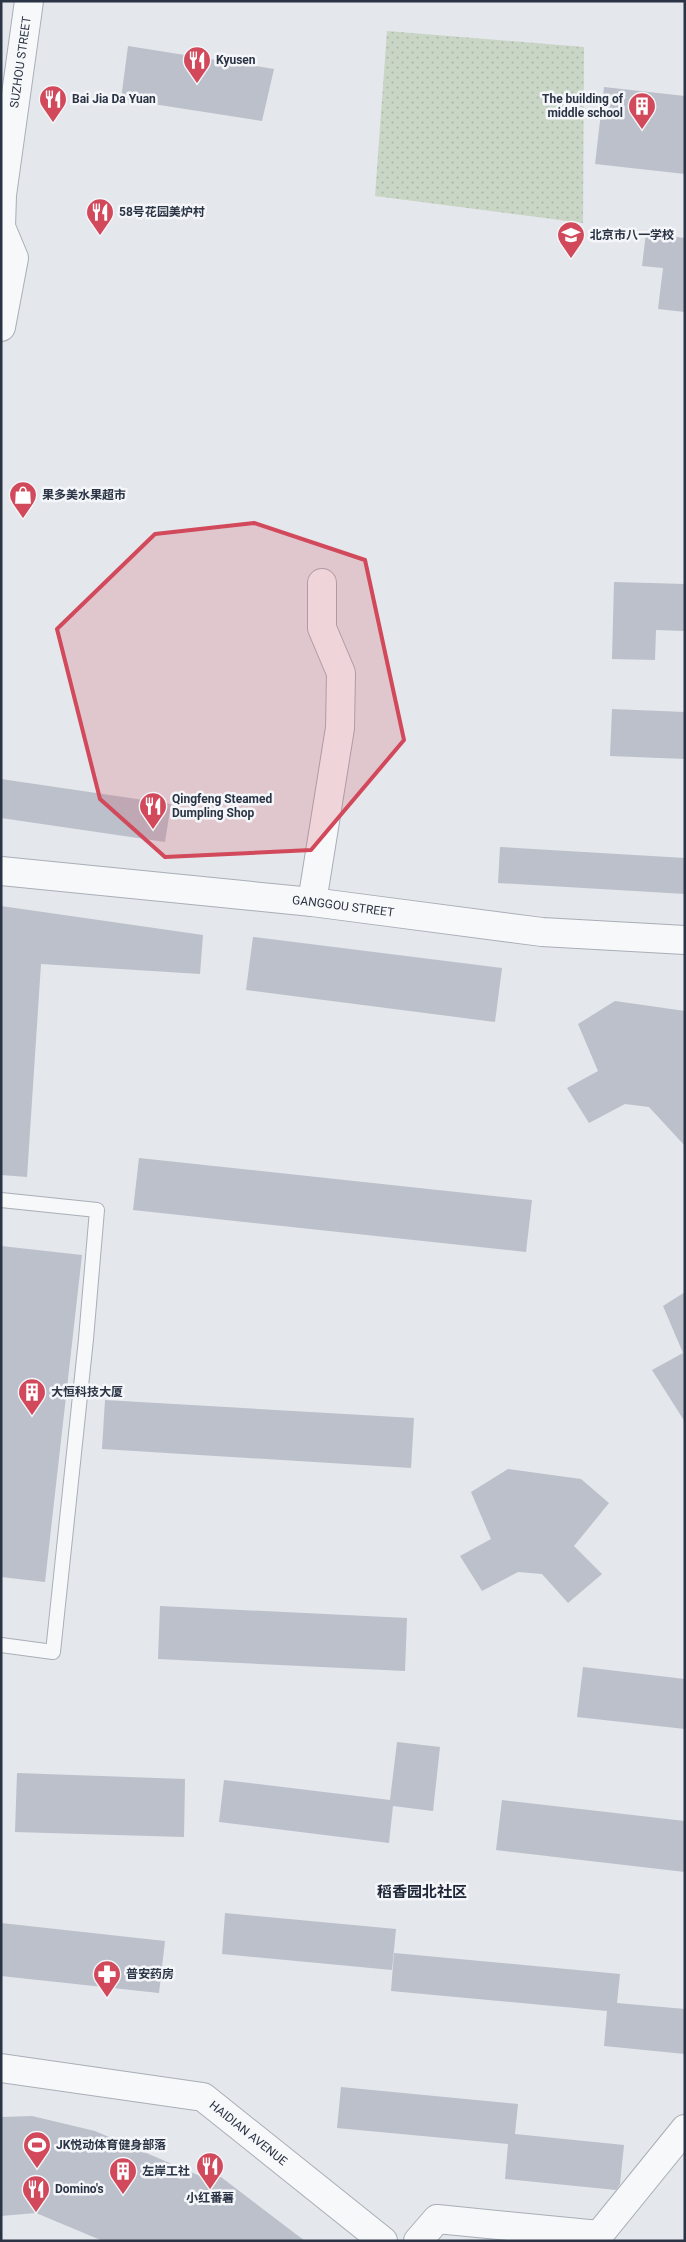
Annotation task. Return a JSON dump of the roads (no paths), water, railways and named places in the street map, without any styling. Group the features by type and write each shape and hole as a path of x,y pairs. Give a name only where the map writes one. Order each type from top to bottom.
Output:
{"street":[{"name":"SUZHOU STREET","path":"1,327 14,258 1,226 2,196 29,1"},
{"path":"312,902 340,728 340,673 322,628 322,583"},
{"name":"GANGGOU STREET","path":"1,871 312,902 542,932 685,940"},
{"name":"HAIDIAN AVENUE","path":"1,2068 203,2098 383,2241"},
{"path":"418,2241 437,2219 599,2235 685,2129"}],"lane":[{"path":"1,1200 97,1210 86,1338 53,1652 1,1645"}],"place":[{"name":"Kyusen","path":"197,84"},
{"name":"Bai Jia Da Yuan","path":"53,123"},
{"name":"The building of middle school","path":"642,130"},
{"name":"58号花园美炉村","path":"100,236"},
{"name":"北京市八一学校","path":"571,259"},
{"name":"果多美水果超市","path":"23,519"},
{"name":"Qingfeng Steamed Dumpling Shop","path":"153,830"},
{"name":"大恒科技大厦","path":"32,1416"},
{"name":"普安药房","path":"107,1998"},
{"name":"JK悦动体育健身部落","path":"37,2169"},
{"name":"小红番薯","path":"210,2190"},
{"name":"左岸工社","path":"123,2195"},
{"name":"Domino's","path":"36,2213"}],"district":[{"name":"稻香园北社区","path":"422,1892"}]}
